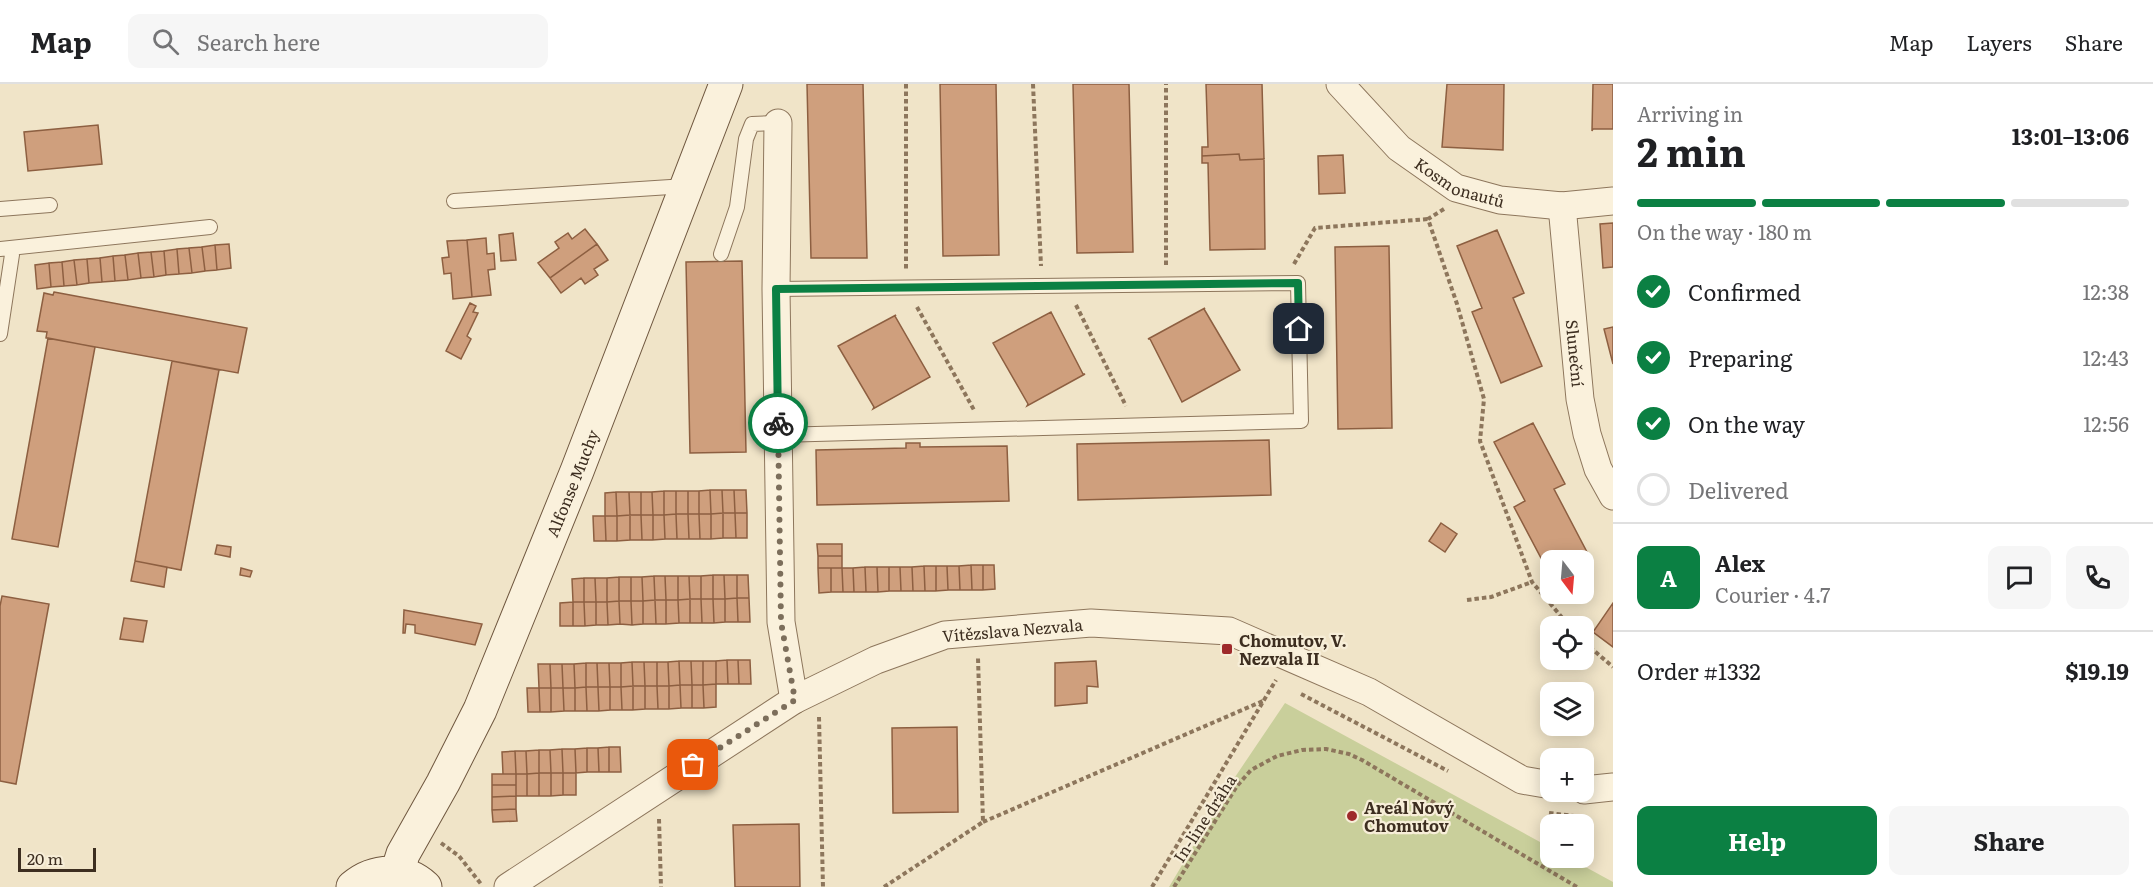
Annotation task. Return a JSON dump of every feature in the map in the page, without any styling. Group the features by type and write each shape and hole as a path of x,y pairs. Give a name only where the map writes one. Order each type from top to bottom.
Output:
{"main road":[{"name":"Alfonse Muchy","path":"411,880 403,854 480,710 577,471 726,84"},
{"name":"Alfonse Muchy","path":"353,887 371,876 384,872 411,880"}],"street":[{"name":"Kosmonautů","path":"1349,88 1399,148 1456,188 1500,200 1562,206 1613,201"},
{"path":"778,123 776,289 781,622 806,694"},
{"name":"Sluneční","path":"1562,206 1580,399 1587,434 1598,469 1613,496"},
{"name":"Vítězslava Nezvala","path":"508,887 659,787 806,694 876,660 945,635 1091,623 1229,631 1369,692 1522,780 1540,783"},
{"path":"1594,789 1613,786"}],"lane":[{"path":"721,254 737,207 746,139 752,124 778,123"},
{"path":"454,201 686,186"},
{"path":"0,209 50,205"},
{"path":"0,334 7,249 210,227"},
{"path":"776,289 1298,283 1301,421 778,435"}],"path":[{"path":"906,84 906,287 984,429"},
{"path":"1034,84 1042,286"},
{"path":"1166,84 1166,284"},
{"path":"1283,283 1315,228 1428,219 1469,192"},
{"path":"1428,219 1457,304 1484,399 1480,441 1532,582 1561,616"},
{"path":"1066,285 1135,426"},
{"path":"1467,600 1491,597 1532,582"},
{"path":"978,633 982,822"},
{"path":"1594,651 1613,667"},
{"path":"1152,887 1275,680 1286,686"},
{"path":"1296,691 1452,773"},
{"path":"806,694 823,887"},
{"path":"884,887 982,822 1263,701"},
{"name":"In-line dráha","path":"1174,887 1237,786 1251,770 1277,756 1302,750 1326,749 1349,754 1362,760 1577,887"},
{"path":"659,787 661,887"},
{"path":"1542,813 1556,814"}],"green space":[{"name":"Areál Nový Chomutov","path":"1285,703 1540,842 1540,868 1587,868 1613,882 1613,887 1169,887 1231,783"}],"building":[{"path":"807,84 863,84 867,258 811,258"},
{"path":"940,84 996,84 999,255 943,256"},
{"path":"1073,84 1129,84 1133,252 1077,253"},
{"path":"1206,84 1262,84 1264,159 1240,160 1239,154 1202,156 1202,147 1208,147"},
{"path":"1447,84 1504,84 1503,150 1442,147"},
{"path":"1593,84 1613,84 1613,129 1593,129 1592,131"},
{"path":"98,125 102,164 28,171 24,132"},
{"path":"1239,154 1240,160 1264,159 1265,249 1210,250 1208,163 1202,163 1202,156"},
{"path":"1343,155 1345,193 1319,194 1318,156"},
{"path":"1613,223 1613,267 1603,268 1600,224"},
{"path":"585,229 597,244 550,278 538,263 559,248 555,242 568,233 572,239"},
{"path":"1497,230 1524,293 1513,298 1542,366 1501,383 1472,312 1482,308 1457,246"},
{"path":"513,233 516,260 501,261 499,235"},
{"path":"486,238 487,254 494,253 495,269 488,270 491,295 472,297 467,240"},
{"path":"467,240 472,297 453,299 451,273 444,274 442,258 449,257 447,241"},
{"path":"229,244 231,268 217,270 215,245"},
{"path":"597,244 608,260 594,269 598,275 585,284 581,278 561,293 550,278"},
{"path":"215,245 217,270 205,271 202,247"},
{"path":"1389,246 1392,428 1338,429 1335,247"},
{"path":"202,247 205,271 192,273 189,248"},
{"path":"189,248 192,273 179,274 177,249"},
{"path":"177,249 179,274 166,275 164,251"},
{"path":"164,251 166,275 154,277 151,252"},
{"path":"151,252 154,277 141,278 138,253"},
{"path":"138,253 141,278 128,280 125,255"},
{"path":"125,255 128,280 115,281 113,256"},
{"path":"113,256 115,281 102,282 100,258"},
{"path":"100,258 102,282 89,283 87,259"},
{"path":"87,259 89,283 77,285 74,260"},
{"path":"74,260 77,285 64,286 62,262"},
{"path":"742,261 746,452 690,453 686,262"},
{"path":"62,262 64,286 51,287 49,263"},
{"path":"49,263 51,287 37,289 35,265"},
{"path":"54,292 247,328 238,373 46,338 47,332 37,331 44,293 53,295"},
{"path":"470,303 476,306 473,312 478,313 467,336 471,339 461,359 446,351"},
{"path":"1205,308 1240,370 1182,402 1148,339"},
{"path":"1051,312 1085,374 1027,406 1028,404 993,343"},
{"path":"896,315 930,377 873,409 874,407 838,346"},
{"path":"1613,327 1613,364 1604,329"},
{"path":"48,338 95,347 58,547 12,539"},
{"path":"172,361 219,370 181,570 135,561"},
{"path":"1533,423 1565,484 1554,489 1586,550 1540,550 1540,556 1514,507 1525,501 1494,442"},
{"path":"1269,440 1271,495 1078,500 1077,444"},
{"path":"906,443 920,443 920,447 1007,446 1009,501 817,505 816,450 906,448"},
{"path":"710,490 711,514 699,514 699,491"},
{"path":"710,490 722,490 723,513 711,514"},
{"path":"722,490 734,490 735,513 723,513"},
{"path":"734,490 746,490 747,513 735,513"},
{"path":"664,491 664,515 653,515 652,492"},
{"path":"664,491 676,491 676,514 664,515"},
{"path":"676,491 688,491 688,514 676,514"},
{"path":"688,491 699,491 699,514 688,514"},
{"path":"616,492 617,516 605,516 605,493"},
{"path":"616,492 629,492 630,515 617,516"},
{"path":"629,492 641,492 641,515 630,515"},
{"path":"641,492 652,492 653,515 641,515"},
{"path":"723,513 735,513 736,538 723,538"},
{"path":"723,513 723,538 711,539 711,514"},
{"path":"735,513 747,513 747,538 736,538"},
{"path":"676,514 688,514 689,539 677,539"},
{"path":"676,514 677,539 665,539 664,515"},
{"path":"688,514 699,514 700,539 689,539"},
{"path":"699,514 711,514 711,539 700,539"},
{"path":"630,515 641,515 642,540 630,540"},
{"path":"630,515 630,540 617,541 617,516"},
{"path":"641,515 653,515 653,540 642,540"},
{"path":"653,515 664,515 665,539 653,540"},
{"path":"593,516 605,516 606,541 594,541"},
{"path":"605,516 617,516 617,541 606,541"},
{"path":"1441,523 1457,534 1445,552 1429,541"},
{"path":"817,544 842,544 842,556 818,556"},
{"path":"217,545 231,547 230,557 215,554"},
{"path":"818,556 842,556 842,568 818,568"},
{"path":"135,561 167,567 164,587 131,581"},
{"path":"971,565 983,565 983,590 972,590"},
{"path":"971,565 972,590 960,590 959,566"},
{"path":"983,565 994,565 995,589 983,590"},
{"path":"924,566 925,591 913,591 912,567"},
{"path":"924,566 936,566 936,591 925,591"},
{"path":"936,566 947,566 948,590 936,591"},
{"path":"947,566 959,566 960,590 948,590"},
{"path":"865,567 866,592 854,592 853,568"},
{"path":"865,567 877,567 878,592 866,592"},
{"path":"877,567 889,567 889,591 878,592"},
{"path":"889,567 900,567 901,591 889,591"},
{"path":"900,567 912,567 913,591 901,591"},
{"path":"241,568 252,571 250,577 240,575"},
{"path":"818,568 831,568 831,592 819,593"},
{"path":"831,568 842,568 843,592 831,592"},
{"path":"842,568 853,568 854,592 843,592"},
{"path":"713,575 713,599 701,599 701,576"},
{"path":"713,575 724,575 725,599 713,599"},
{"path":"724,575 737,575 737,598 725,599"},
{"path":"737,575 748,575 749,598 737,598"},
{"path":"654,576 655,600 643,601 642,577"},
{"path":"654,576 665,576 666,600 655,600"},
{"path":"665,576 678,576 678,600 666,600"},
{"path":"678,576 689,576 690,599 678,600"},
{"path":"689,576 701,576 701,599 690,599"},
{"path":"619,577 619,601 607,602 607,578"},
{"path":"619,577 631,577 631,601 619,601"},
{"path":"631,577 642,577 643,601 631,601"},
{"path":"584,578 595,578 596,602 584,602"},
{"path":"584,578 584,602 573,602 572,579"},
{"path":"595,578 607,578 607,602 596,602"},
{"path":"2,596 49,604 16,784 0,781 0,606"},
{"path":"737,598 738,622 725,622 725,599"},
{"path":"737,598 749,598 750,622 738,622"},
{"path":"690,599 701,599 702,623 690,623"},
{"path":"690,599 690,623 679,623 678,600"},
{"path":"701,599 713,599 714,623 702,623"},
{"path":"713,599 725,599 725,622 714,623"},
{"path":"655,600 666,600 666,624 656,624"},
{"path":"655,600 656,624 643,624 643,601"},
{"path":"666,600 678,600 679,623 666,624"},
{"path":"619,601 631,601 632,625 620,624"},
{"path":"619,601 620,624 608,625 607,602"},
{"path":"631,601 643,601 643,624 632,625"},
{"path":"573,602 584,602 585,626 573,626"},
{"path":"573,602 573,626 560,626 560,603"},
{"path":"584,602 596,602 596,625 585,626"},
{"path":"596,602 607,602 608,625 596,625"},
{"path":"1613,603 1613,647 1594,631"},
{"path":"404,610 482,624 475,645 415,633 415,625 406,624 405,633 403,633"},
{"path":"124,618 147,621 143,642 120,639"},
{"path":"727,660 728,684 716,684 716,661"},
{"path":"727,660 738,660 739,684 728,684"},
{"path":"738,660 750,660 751,684 739,684"},
{"path":"679,661 680,685 669,686 668,662"},
{"path":"679,661 691,661 692,685 680,685"},
{"path":"691,661 703,661 703,685 692,685"},
{"path":"703,661 716,661 716,684 703,685"},
{"path":"1096,661 1098,687 1087,686 1087,703 1055,706 1055,663"},
{"path":"632,662 633,686 621,687 621,663"},
{"path":"632,662 644,662 645,686 633,686"},
{"path":"644,662 657,662 657,686 645,686"},
{"path":"657,662 668,662 669,686 657,686"},
{"path":"586,663 586,687 575,688 574,664"},
{"path":"586,663 597,663 598,687 586,687"},
{"path":"597,663 609,663 610,687 598,687"},
{"path":"609,663 621,663 621,687 610,687"},
{"path":"538,664 550,664 551,688 539,688"},
{"path":"550,664 562,664 563,688 551,688"},
{"path":"562,664 574,664 575,688 563,688"},
{"path":"716,684 716,707 704,708 703,685"},
{"path":"680,685 681,708 669,709 669,686"},
{"path":"680,685 692,685 692,708 681,708"},
{"path":"692,685 703,685 704,708 692,708"},
{"path":"633,686 633,710 622,710 621,687"},
{"path":"633,686 645,686 645,709 633,710"},
{"path":"645,686 657,686 658,709 645,709"},
{"path":"657,686 669,686 669,709 658,709"},
{"path":"586,687 587,711 575,711 575,688"},
{"path":"586,687 598,687 599,711 587,711"},
{"path":"598,687 610,687 610,710 599,711"},
{"path":"610,687 621,687 622,710 610,710"},
{"path":"527,688 539,688 540,712 528,712"},
{"path":"539,688 551,688 551,712 540,712"},
{"path":"551,688 563,688 564,711 551,712"},
{"path":"563,688 575,688 575,711 564,711"},
{"path":"957,727 958,812 893,813 892,728"},
{"path":"609,747 609,772 599,772 598,748"},
{"path":"609,747 620,747 621,772 609,772"},
{"path":"587,748 587,772 576,773 575,749"},
{"path":"587,748 598,748 599,772 587,772"},
{"path":"562,749 563,773 551,773 550,750"},
{"path":"562,749 575,749 576,773 563,773"},
{"path":"539,750 539,773 527,774 526,751"},
{"path":"539,750 550,750 551,773 539,773"},
{"path":"515,751 516,774 503,774 502,752"},
{"path":"515,751 526,751 527,774 516,774"},
{"path":"539,773 551,773 551,796 539,796"},
{"path":"539,773 539,796 527,796 527,774"},
{"path":"551,773 563,773 563,795 551,796"},
{"path":"563,773 576,773 576,795 563,795"},
{"path":"492,774 516,774 516,785 492,785"},
{"path":"516,774 527,774 527,796 516,796"},
{"path":"492,785 516,785 516,796 492,797"},
{"path":"516,796 516,809 492,810 492,797"},
{"path":"516,809 517,821 493,822 492,810"},
{"path":"799,824 800,887 735,887 733,825"}],"way so far":[{"path":"693,765 795,700 781,622 778,423"}],"place":[{"name":"Chomutov, V. Nezvala II","path":"1227,649"},
{"name":"Areál Nový Chomutov","path":"1352,816"}],"route":[{"path":"778,423 776,289 1298,283 1299,329"}]}
